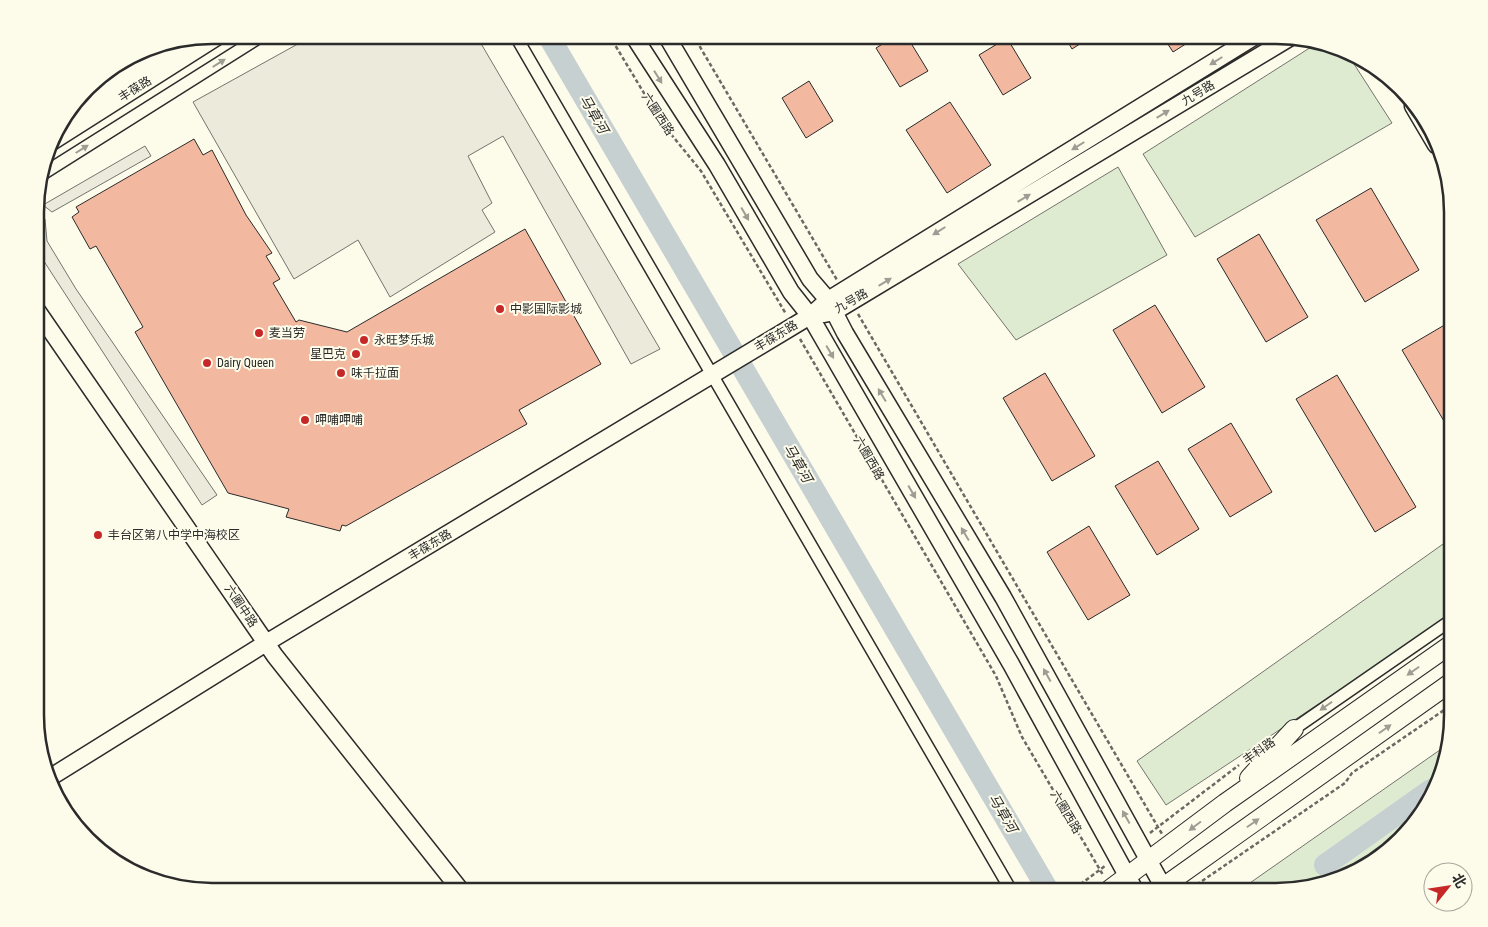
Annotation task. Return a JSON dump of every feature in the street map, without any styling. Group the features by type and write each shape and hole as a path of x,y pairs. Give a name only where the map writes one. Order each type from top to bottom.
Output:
{"main road":[{"name":"丰科路","path":"1118,883 1225,803 1444,649"},
{"path":"1170,883 1184,871 1444,687"},
{"path":"1225,803 1294,729"}],"street":[{"name":"丰葆路","path":"63,135 205,44"},
{"path":"49,170 249,44"},
{"path":"520,44 715,372 1007,883"},
{"name":"六圈西路","path":"639,44 717,166 791,292 810,316 1011,664 1119,856 1132,883"},
{"path":"671,44 810,279 831,306 1003,597 1140,841 1159,883"},
{"name":"九号路","path":"810,316 847,296 1244,44"},
{"name":"九号路","path":"847,296 1278,44"},
{"name":"丰葆路","path":"83,104 170,49"},
{"name":"丰葆东路","path":"55,775 266,643 810,316"},
{"name":"六圈中路","path":"44,320 266,643 455,883"},
{"path":"1294,729 1444,625"}],"path":[{"name":"六圈西路","path":"614,44 662,123 701,171 792,326 996,676 1022,738 1106,883"},
{"path":"698,44 1169,845"},
{"path":"1199,883 1345,783 1352,773 1444,710"},
{"name":"丰科路","path":"1140,841 1244,762"},
{"path":"1082,883 1119,856"},
{"path":"1184,871 1191,883"}],"green space":[{"path":"1310,47 1353,62 1392,123 1195,237 1143,154"},
{"path":"1118,167 1167,255 1016,340 958,264"},
{"path":"1444,543 1444,621 1166,805 1137,761"},
{"path":"1441,750 1427,790 1416,809 1403,826 1379,849 1360,861 1320,878 1287,883 1250,883"}],"shaded area":[{"path":"298,44 481,44 660,349 631,364 503,136 468,156 492,203 482,210 495,232 390,297 358,240 294,279 193,102"},
{"path":"145,146 151,156 52,212 44,204"},
{"path":"44,219 47,241 76,289 217,495 202,505 44,261"}],"building":[{"path":"882,44 912,44 928,71 900,87 876,48"},
{"path":"997,44 1011,44 1031,78 1003,95 979,55"},
{"path":"1069,44 1080,44 1072,49"},
{"path":"1168,44 1186,44 1173,52"},
{"path":"809,81 833,121 806,138 782,98"},
{"path":"950,102 991,165 947,193 906,130"},
{"name":"永旺梦乐城","path":"194,139 203,155 212,150 246,215 272,253 266,256 280,279 273,283 296,322 299,320 347,332 525,229 601,364 519,410 527,424 346,526 342,525 340,531 286,517 289,509 228,493 135,332 143,327 96,246 90,249 72,217 79,212 76,207"},
{"path":"1371,188 1419,270 1365,302 1316,220"},
{"path":"1259,234 1308,317 1266,342 1217,259"},
{"path":"1155,305 1205,387 1162,413 1113,330"},
{"path":"1444,325 1444,421 1402,350"},
{"path":"1045,373 1095,456 1052,481 1003,398"},
{"path":"1337,375 1416,507 1375,532 1296,399"},
{"path":"1231,423 1272,492 1230,517 1188,449"},
{"path":"1158,461 1199,529 1157,555 1115,486"},
{"path":"1089,526 1130,595 1088,620 1047,552"}],"waterway":[{"name":"马草河","path":"553,44 1044,883"},
{"path":"1325,865 1424,795"}],"place":[{"name":"中影国际影城","path":"500,309"},
{"name":"麦当劳","path":"259,333"},
{"name":"永旺梦乐城","path":"364,340"},
{"name":"星巴克","path":"356,354"},
{"name":"Dairy Queen","path":"207,363"},
{"name":"味千拉面","path":"341,373"},
{"name":"呷哺呷哺","path":"305,420"},
{"name":"丰台区第八中学中海校区","path":"98,535"}]}
